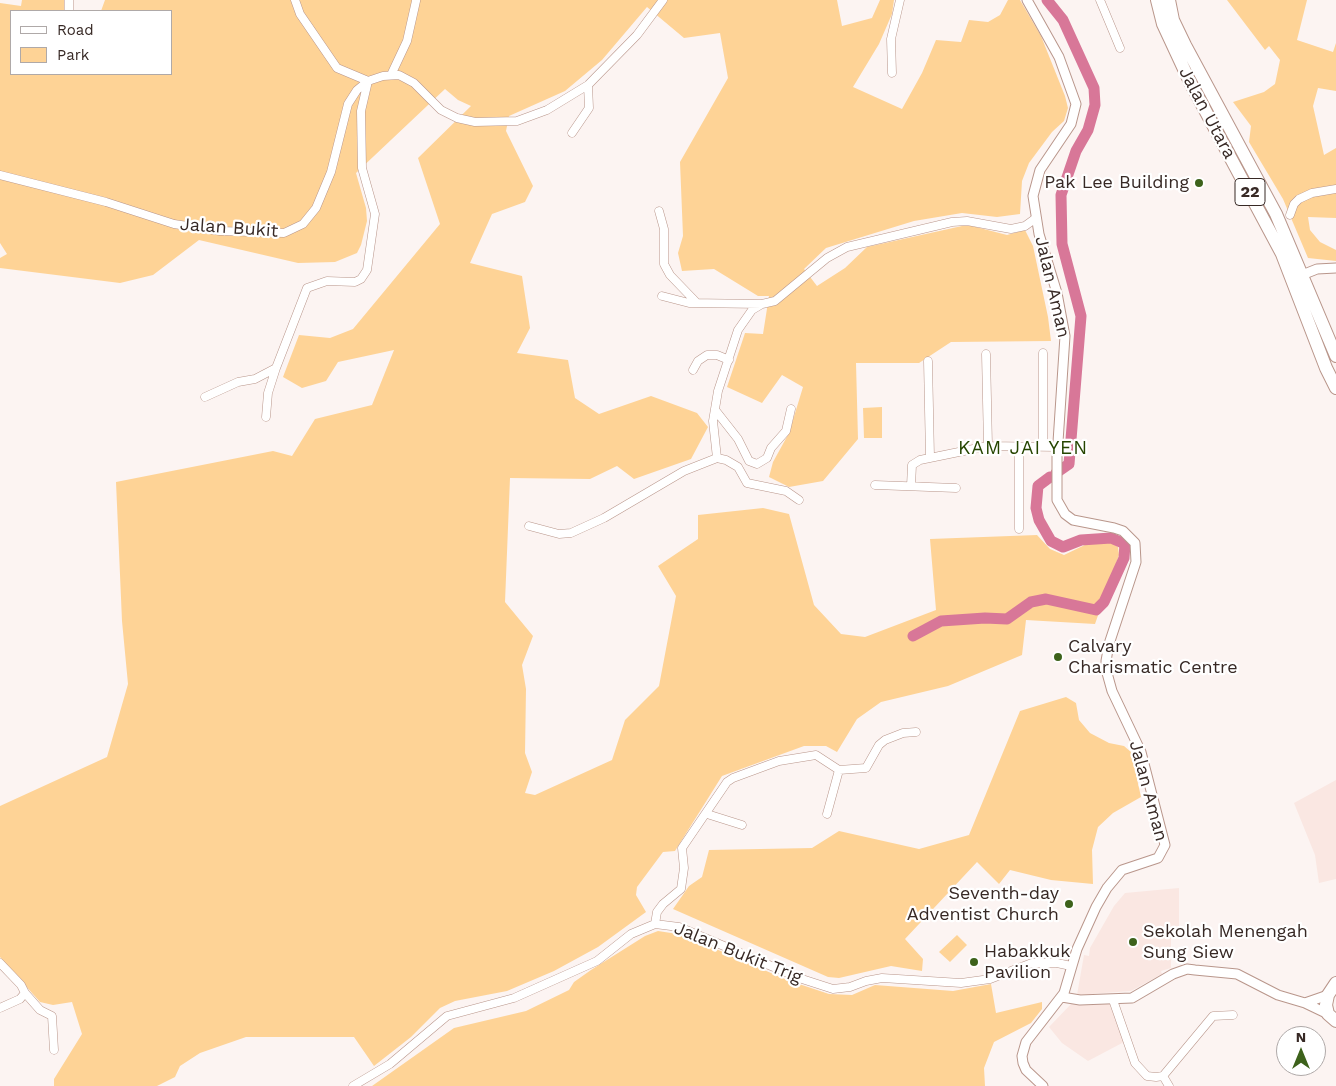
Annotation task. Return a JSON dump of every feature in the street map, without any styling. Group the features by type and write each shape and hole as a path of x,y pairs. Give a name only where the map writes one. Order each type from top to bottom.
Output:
{"highway":[{"name":"Jalan Utara","path":"1157,0 1163,24 1190,82 1282,254 1326,368 1336,388"},
{"name":"Jalan Utara","path":"1169,0 1174,20 1185,45 1276,214 1336,356"},
{"path":"1336,983 1328,995 1326,1005 1336,1025"}],"street":[{"path":"69,0 69,10"},
{"path":"266,417 268,393 307,288 321,281 355,282 361,279 367,270 375,214 362,168 361,111 368,82 337,68 300,14 295,0"},
{"path":"416,1 407,41 391,75 400,75 409,80 447,113 457,118 475,122 516,121 546,110 588,85 638,35 663,0"},
{"path":"892,73 891,39 900,0"},
{"name":"Jalan Aman","path":"1027,0 1059,57 1076,104 1071,124 1045,161 1035,183 1033,196 1036,218 1057,294 1065,336 1058,447 1057,500 1065,514 1073,520 1124,531 1134,543 1136,562 1117,616 1106,661 1112,691 1142,752 1165,845 1158,858 1122,870 1115,876 1096,906 1071,966 1062,997"},
{"path":"1100,0 1120,48"},
{"name":"Jalan Bukit","path":"0,175 106,202 174,224 220,231 284,233 303,224 316,208 330,172 348,104 357,90 368,82 391,75"},
{"path":"572,133 589,108 588,85"},
{"path":"1290,215 1294,204 1299,199 1312,193 1336,188"},
{"path":"659,211 664,229 664,264 670,275 696,302"},
{"path":"662,296 679,302 762,304 775,301 827,258 848,247 952,222 967,222 1011,229 1025,226 1036,218"},
{"path":"1302,275 1317,269 1336,268"},
{"path":"717,458 713,421 718,391 738,330 752,310 762,304"},
{"path":"1043,353 1043,447"},
{"path":"692,370 698,361 706,355 712,354 729,360"},
{"path":"986,354 988,446"},
{"path":"928,361 930,457"},
{"path":"205,398 238,382 256,379 276,368"},
{"path":"716,411 738,439 749,461 757,464 767,458 771,448 786,431 792,410"},
{"path":"911,486 912,465 916,461 930,457 988,446 1058,447"},
{"path":"1019,447 1019,528"},
{"path":"529,526 559,534 571,533 604,518 684,471 717,458 726,460 738,467 747,483 786,491 799,500"},
{"path":"875,485 956,488"},
{"path":"655,924 657,912 663,904 681,889 684,868 682,848 707,814 727,782 779,761 816,754 839,770 866,768 879,745 885,740 903,733 916,732"},
{"path":"827,814 839,770"},
{"path":"707,814 742,825"},
{"name":"Jalan Bukit Trig","path":"353,1086 390,1064 447,1016 514,998 597,961 631,934 655,924 679,927 802,979 833,989 850,987 882,978 961,983 990,979 1032,963 1056,962 1071,966"},
{"path":"0,963 21,985 25,993 40,1010 52,1016 54,1050"},
{"path":"1043,1086 1026,1070 1022,1056 1023,1048 1062,997 1072,1000 1113,1000 1137,996 1173,974 1187,970 1237,974 1278,995 1305,1003 1332,1018"},
{"path":"0,1008 20,1000 25,993"},
{"path":"1305,1003 1328,995"},
{"path":"1113,1000 1134,1063 1146,1076 1163,1076"},
{"path":"1163,1076 1213,1016 1234,1015"},
{"path":"1163,1076 1169,1086"}],"shaded area":[{"path":"1336,780 1336,879 1319,883 1315,855 1294,803"},
{"name":"Sekolah Menengah Sung Siew","path":"1179,888 1179,935 1171,936 1171,968 1161,971 1162,974 1131,991 1090,994 1089,996 1077,995 1084,955 1089,956 1090,948 1114,906 1125,893"},
{"name":"Sekolah Menengah Sung Siew","path":"1107,1002 1110,1004 1124,1042 1088,1061 1062,1043 1049,1027 1072,1003"}],"green space":[{"path":"22,0 64,0 64,10 10,10 10,75 172,75 172,10 101,10 105,0 837,0 842,26 872,18 880,0 894,0 892,14 879,44 853,87 902,109 922,73 936,40 961,42 969,20 988,22 1000,15 1008,0 1020,0 1041,36 1068,108 1064,121 1052,132 1029,163 1022,181 1020,214 997,217 962,213 914,221 826,248 804,269 817,286 845,268 867,247 962,226 972,226 1007,235 1025,230 1033,246 1048,317 1051,341 951,342 919,363 856,363 858,439 823,481 789,487 769,477 773,462 789,433 803,387 782,375 762,403 727,387 745,333 763,334 769,296 758,296 714,269 682,271 678,253 683,236 680,162 728,78 720,33 684,38 647,7 602,60 565,91 509,116 506,131 533,186 525,202 492,214 470,263 522,276 530,328 517,353 568,360 575,398 599,414 651,396 697,413 708,427 691,459 634,479 617,466 590,479 510,478 505,602 533,636 522,665 526,689 525,753 532,772 525,793 535,795 612,760 625,720 659,686 676,596 658,566 698,539 698,515 763,508 789,514 814,605 841,634 865,637 936,610 930,539 1037,535 1050,549 1064,555 1091,542 1110,542 1118,547 1119,555 1095,624 1026,620 1022,655 948,686 881,702 857,719 837,752 826,746 804,746 722,776 675,851 663,852 637,887 636,895 646,912 598,947 554,971 507,991 455,1001 440,1008 411,1037 374,1066 354,1037 246,1037 200,1053 180,1066 175,1077 157,1086 54,1086 54,1079 82,1034 72,1002 53,1005 40,1002 0,957 0,806 107,757 128,684 122,621 116,482 273,451 292,456 315,419 372,405 394,350 338,362 326,381 302,388 283,377 299,335 330,338 353,329 440,224 418,158 471,106 458,100 445,89 356,173 366,208 367,221 357,253 335,262 298,263 199,240 153,275 120,283 0,268 0,258 7,254 0,243 0,3 21,6"},
{"path":"1227,0 1307,0 1297,40 1333,52 1336,43 1336,91 1318,88 1313,106 1324,155 1336,148 1336,218 1308,217 1310,230 1320,242 1336,250 1336,261 1308,258 1283,199 1249,142 1251,126 1233,102 1264,92 1275,84 1280,60 1269,46 1265,50"},
{"path":"882,407 882,438 864,438 863,408"},
{"path":"1066,697 1076,703 1079,720 1090,733 1109,743 1124,746 1131,752 1141,797 1113,813 1098,827 1092,850 1093,884 1051,880 1010,870 999,884 977,862 905,939 923,959 922,971 891,966 839,978 828,977 673,909 689,886 702,877 709,850 812,848 839,831 919,849 969,835 1020,711"},
{"path":"658,931 684,935 787,980 829,994 852,995 875,985 953,991 991,984 996,1013 1042,1002 1042,1009 1031,1023 994,1042 984,1068 985,1086 372,1086 454,1028 526,1011 569,990 574,982 591,970 645,936"},
{"path":"957,935 967,945 950,962 939,952"}],"waterway":[{"path":"1047,0 1063,20 1094,88 1095,105 1088,130 1076,151 1061,195 1062,244 1081,316 1069,464 1056,473"},
{"path":"913,636 941,621 985,618 1007,619 1031,602 1046,599 1096,610 1104,602 1124,558 1125,544 1111,538 1081,540 1063,547 1051,541 1039,520 1036,508 1038,486 1050,477"}],"place":[{"name":"Pak Lee Building","path":"1199,183"},
{"name":"Calvary Charismatic Centre","path":"1058,657"},
{"name":"Seventh-day Adventist Church","path":"1069,904"},
{"name":"Sekolah Menengah Sung Siew","path":"1133,942"},
{"name":"Habakkuk Pavilion","path":"974,962"}],"district":[{"name":"KAM JAI YEN","path":"1023,448"}]}
